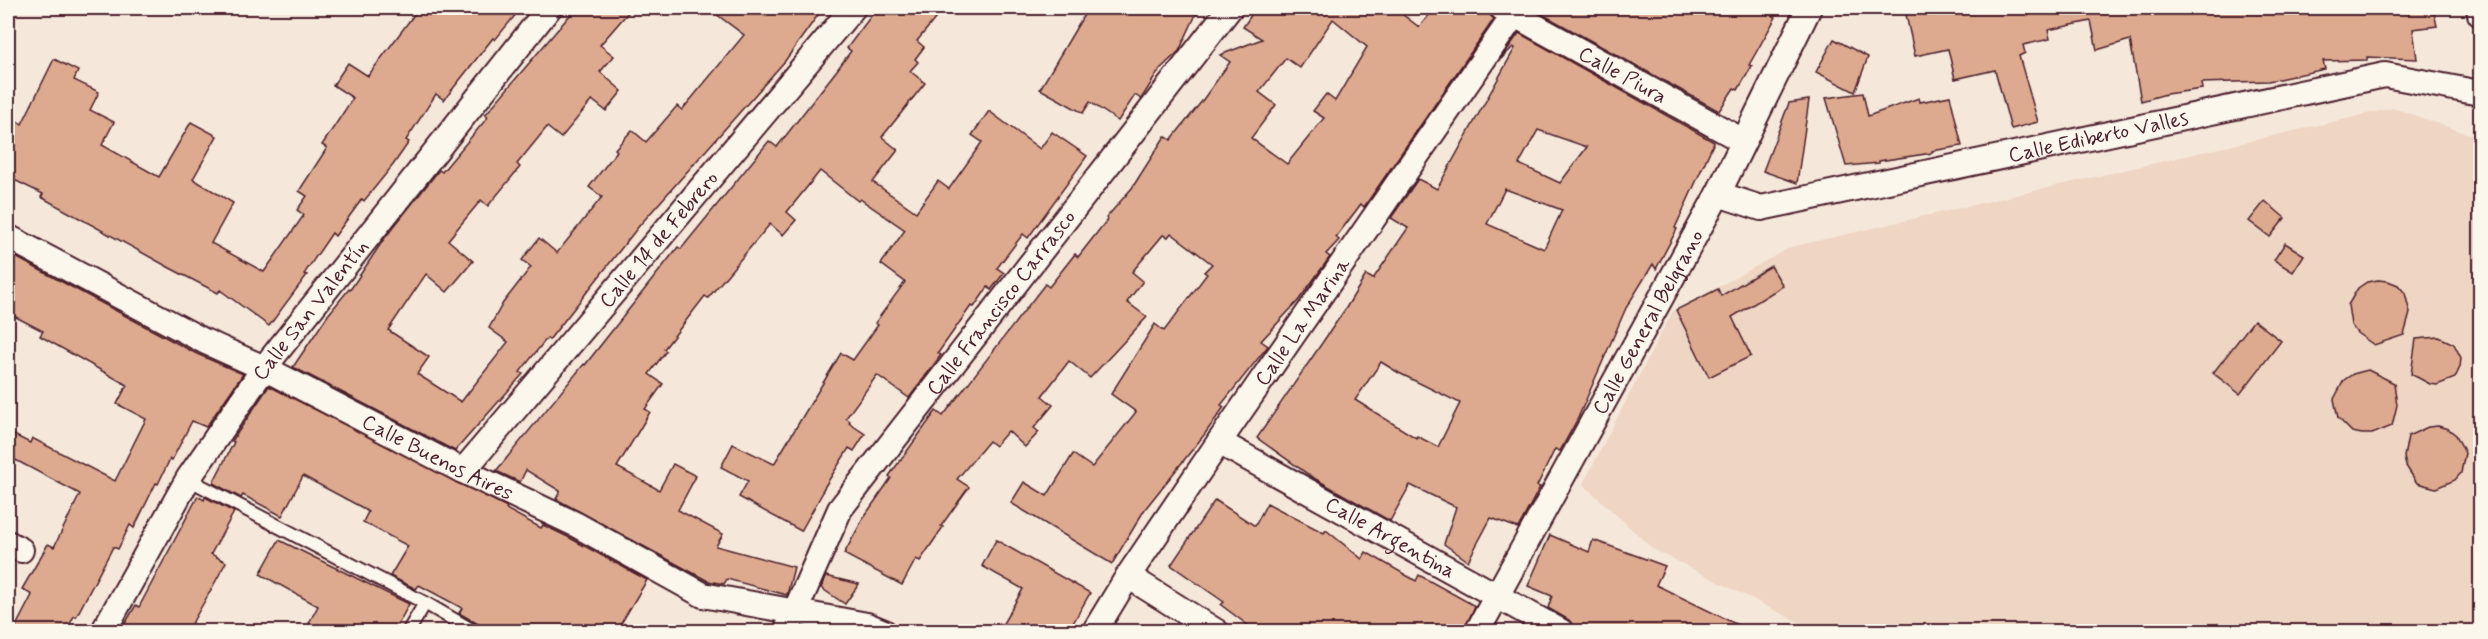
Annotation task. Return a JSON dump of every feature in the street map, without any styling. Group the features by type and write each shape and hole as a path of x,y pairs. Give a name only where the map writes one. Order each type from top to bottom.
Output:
{"street":[{"name":"Calle San Valentín","path":"103,632 188,478 264,368 549,8"},
{"name":"Calle 14 de Febrero","path":"463,471 853,8"},
{"name":"Calle Francisco Carrasco","path":"791,621 840,509 1230,8"},
{"name":"Calle General Belgrano","path":"1477,632 1718,194 1809,8"},
{"path":"2479,8 2481,14"},
{"name":"Calle Piura","path":"1508,11 1743,141"},
{"name":"Calle La Marina","path":"1094,632 1128,576 1508,11"},
{"name":"Calle Ediberto Valles","path":"1718,194 1761,208 2385,75 2481,93"},
{"name":"Calle Buenos Aires","path":"8,237 204,341 264,368 463,471 575,524 704,595 791,621 867,625 884,632"},
{"name":"Calle Argentina","path":"1219,442 1562,632"},
{"path":"1128,576 1217,632"}],"lane":[{"path":"188,478 425,603 475,632"},
{"path":"408,632 425,603"}],"shaded area":[{"path":"2393,108 2480,138 2480,631 1816,631 1653,549 1583,484 1672,312 1791,247"}],"building":[{"path":"419,8 521,8 495,40 493,38 444,100 436,94 406,140 409,142 393,165 364,201 362,199 335,236 332,233 304,274 307,275 269,326 220,290 218,293 170,268 41,197 43,194 8,177 8,116 22,124 54,59 78,71 74,80 99,92 90,110 114,122 102,145 159,177 191,122 217,136 193,179 233,203 211,243 264,272 304,215 297,210 307,196 299,191 327,148 322,145 353,98 333,85 348,63 368,76"},
{"path":"576,8 632,8 600,45 614,56 600,72 622,91 606,111 592,100 561,138 547,127 517,164 520,167 488,206 481,200 448,240 473,261 447,292 426,274 388,330 429,357 417,374 461,402 508,342 489,328 503,303 531,267 522,260 539,238 557,253 602,197 589,187 617,151 615,149 632,130 646,142 677,106 682,110 744,35 708,8 823,8 785,61 639,226 549,340 547,338 520,372 523,374 455,451 293,367 328,315 350,290 384,239 439,170 442,172 488,117 485,115"},
{"path":"877,8 944,8 917,41 924,47 915,59 918,62 910,71 925,83 882,137 898,150 873,182 916,212 938,181 949,189 982,142 972,135 989,111 1040,149 1052,132 1087,156 1028,238 1023,234 997,268 1004,273 991,290 988,287 974,307 971,306 938,353 941,355 909,398 877,375 846,418 850,421 849,423 865,434 854,451 849,448 822,491 801,531 739,497 748,481 721,467 733,444 774,464 841,353 853,360 878,325 875,323 905,282 881,264 905,230 860,199 858,201 820,171 787,212 796,220 783,235 770,224 708,298 705,296 664,349 666,351 649,374 663,384 645,409 650,412 617,467 659,490 673,464 696,476 678,510 723,534 716,546 794,567 787,595 727,579 724,584 708,581 556,499 560,491 526,470 520,482 496,471 585,365 678,247 681,249 769,141 777,147 851,51 847,48"},
{"path":"1088,8 1199,8 1179,51 1160,69 1141,99 1135,95 1118,121 1090,102 1083,113 1040,89"},
{"path":"1256,8 1394,8 1419,27 1435,8 1488,8 1494,19 1364,207 1361,204 1336,237 1339,240 1326,254 1330,257 1298,301 1261,341 1268,346 1221,405 1224,407 1204,435 1145,509 1112,564 1011,503 1024,482 1047,496 1073,454 1092,467 1136,412 1111,394 1155,324 1164,331 1207,274 1204,272 1212,264 1171,233 1168,237 1163,235 1132,272 1143,281 1127,302 1147,317 1090,378 1069,361 1042,396 1053,405 1034,428 1039,432 1025,447 1008,431 995,446 989,441 957,479 969,487 941,526 943,527 920,561 916,559 902,585 844,554 864,517 891,478 889,476 936,411 943,416 1045,284 1049,287 1075,254 1078,257 1107,220 1106,218 1132,188 1165,136 1171,140 1202,101 1230,62 1220,55 1262,39 1243,27","holes":["1333,19 1367,47 1335,101 1326,94 1313,111 1324,118 1287,164 1251,138 1276,105 1259,92 1286,58 1300,68"]},
{"path":"1531,8 1759,8 1776,17 1738,90 1734,88 1719,111"},
{"path":"1916,8 2317,8 2317,10 2433,8 2437,26 2413,29 2417,59 2367,57 2367,60 2323,61 2325,69 2268,81 2201,83 2202,89 2166,94 2141,101 2130,40 2097,50 2091,21 2048,30 2050,39 2023,45 2025,53 2019,56 2038,122 2011,129 1995,70 1955,79 1948,49 1915,56 1905,10"},
{"path":"1519,33 1714,142 1675,228 1677,229 1656,269 1653,264 1626,308 1578,418 1560,451 1555,449 1537,486 1540,487 1518,528 1491,518 1468,561 1444,544 1456,507 1410,485 1390,521 1312,477 1257,438 1366,275 1373,279 1408,228 1391,218 1418,179 1437,189 1515,48 1513,47 1500,60","holes":["1538,130 1587,147 1560,183 1519,164","1505,189 1562,210 1544,249 1487,224","1381,362 1460,403 1438,447 1417,436 1416,438 1355,400"]},
{"path":"1834,39 1868,57 1855,92 1816,72"},
{"path":"1863,93 1868,116 1919,98 1920,102 1950,96 1962,146 1879,161 1879,163 1846,166 1826,98"},
{"path":"1809,100 1797,183 1763,171 1789,103"},
{"path":"2265,201 2285,218 2270,237 2249,221"},
{"path":"2285,243 2304,255 2293,272 2274,260"},
{"path":"8,253 197,354 243,374 206,427 192,421 172,460 170,459 158,484 156,483 134,528 130,525 118,549 113,547 66,632 13,632 32,595 22,589 48,544 54,547 80,494 8,456 8,432 30,443 32,438 115,481 146,419 117,404 127,385 40,336 43,331 8,313"},
{"path":"1771,266 1783,286 1732,317 1751,356 1709,377 1676,310 1718,289 1721,296"},
{"path":"2378,280 2398,285 2405,293 2410,313 2404,335 2374,345 2357,333 2351,325 2348,305 2358,288 2367,282"},
{"path":"2254,320 2281,341 2240,394 2213,373"},
{"path":"2439,337 2454,344 2461,358 2455,378 2437,385 2430,384 2411,374 2416,339"},
{"path":"2368,370 2394,383 2397,405 2392,426 2372,434 2362,434 2352,432 2338,418 2334,399 2344,380 2353,374"},
{"path":"269,386 507,507 506,509 541,528 543,525 568,537 647,580 616,632 483,632 480,625 459,613 462,608 419,585 416,589 390,576 408,546 363,522 368,512 361,507 303,476 282,516 243,495 241,498 213,483 234,442 232,441"},
{"path":"2438,426 2456,435 2465,453 2461,473 2455,480 2436,488 2417,483 2406,466 2404,457 2408,436 2428,427"},
{"path":"198,496 204,500 205,497 234,512 211,554 226,562 187,632 120,632 136,605 139,607"},
{"path":"1215,500 1255,526 1267,503 1324,533 1326,530 1362,559 1366,552 1416,581 1419,575 1475,606 1463,632 1257,632 1221,605 1224,602 1171,565"},
{"path":"1550,535 1589,552 1593,540 1665,566 1656,585 1752,632 1576,632 1569,620 1548,608 1552,596 1528,586"},
{"path":"279,540 409,604 394,632 326,632 309,623 318,606 260,574"},
{"path":"996,540 1090,593 1068,632 998,632 1023,589 982,566"},
{"path":"826,576 859,584 845,604 821,588"}]}
